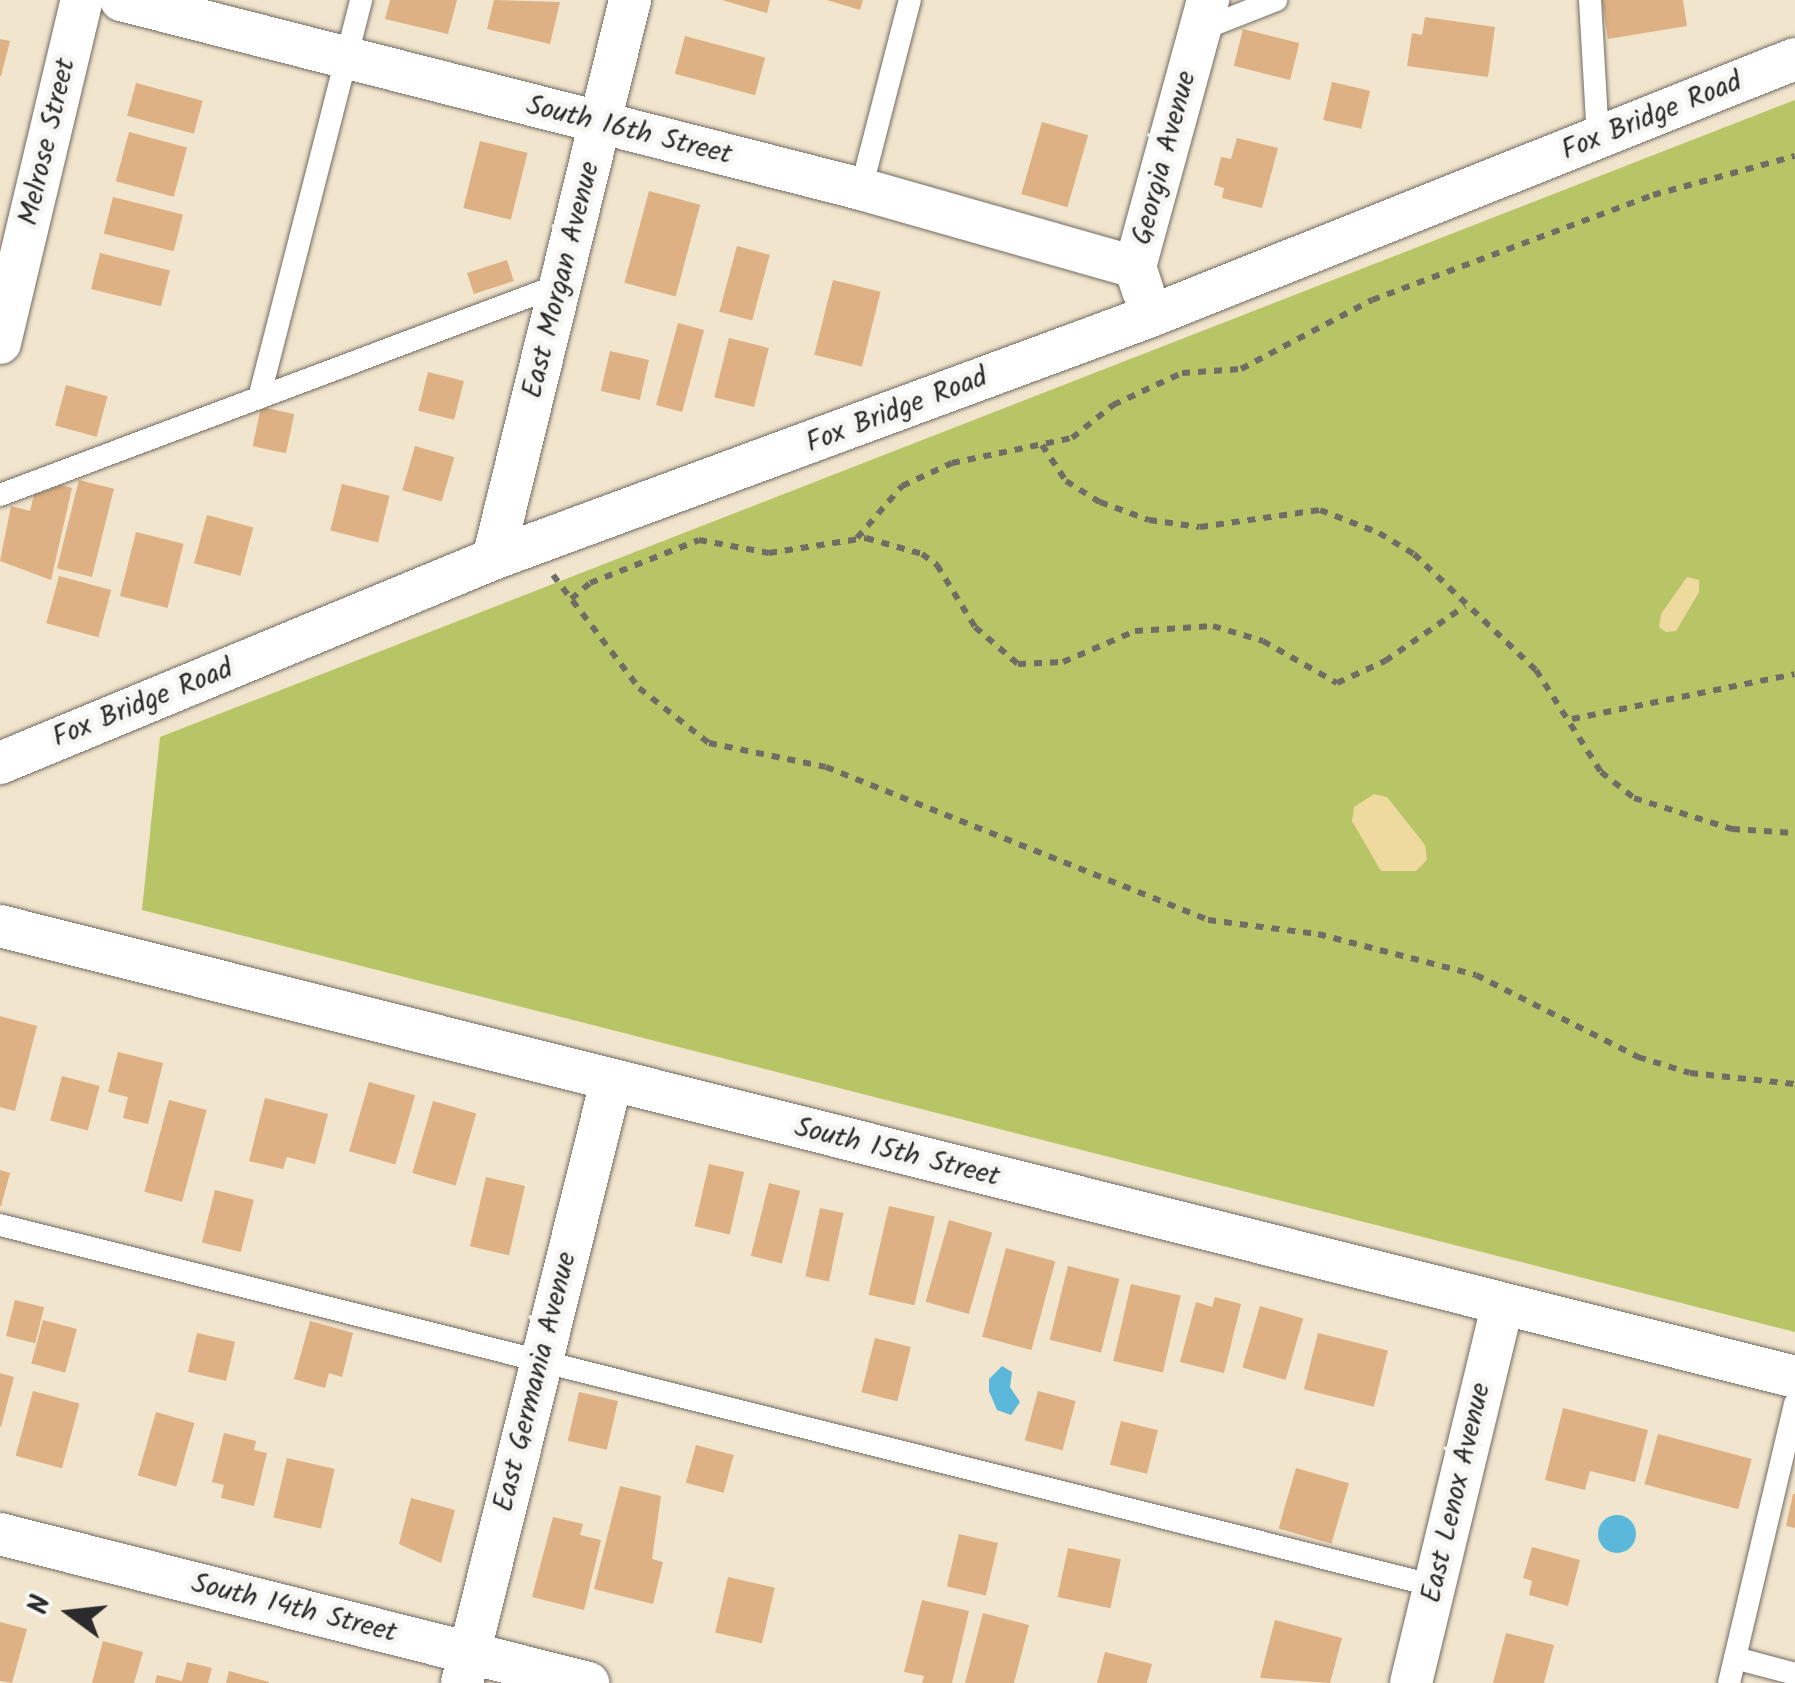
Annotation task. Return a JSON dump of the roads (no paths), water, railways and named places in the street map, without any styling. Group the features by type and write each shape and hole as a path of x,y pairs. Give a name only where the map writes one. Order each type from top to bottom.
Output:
{"street":[{"name":"Melrose Street","path":"0,343 82,0"},
{"name":"South 16th Street","path":"121,0 861,189 1135,267"},
{"name":"East Morgan Avenue","path":"512,552 562,284 630,0"},
{"name":"Georgia Avenue","path":"1151,316 1135,267 1204,15"},
{"name":"Fox Bridge Road","path":"0,763 512,552 1151,316 1795,59"},
{"name":"South 15th Street","path":"0,926 1795,1377"},
{"name":"East Germania Avenue","path":"466,1668 611,1082"},
{"name":"East Lenox Avenue","path":"1411,1683 1502,1304"},
{"name":"South 14th Street","path":"0,1534 466,1668 588,1683"}],"lane":[{"path":"260,398 360,0"},
{"path":"861,189 910,0"},
{"path":"1204,15 1276,0"},
{"path":"1590,0 1598,138"},
{"path":"0,495 562,284"},
{"path":"0,1225 1435,1586"},
{"path":"1729,1683 1795,1404"},
{"path":"1735,1658 1795,1674"}],"water":[{"path":"1002,1366 1012,1372 1010,1387 1020,1402 1011,1415 997,1410 989,1391 989,1379"},
{"path":"1617,1515 1631,1520 1636,1534 1631,1548 1617,1553 1603,1548 1598,1534 1603,1520"}]}
